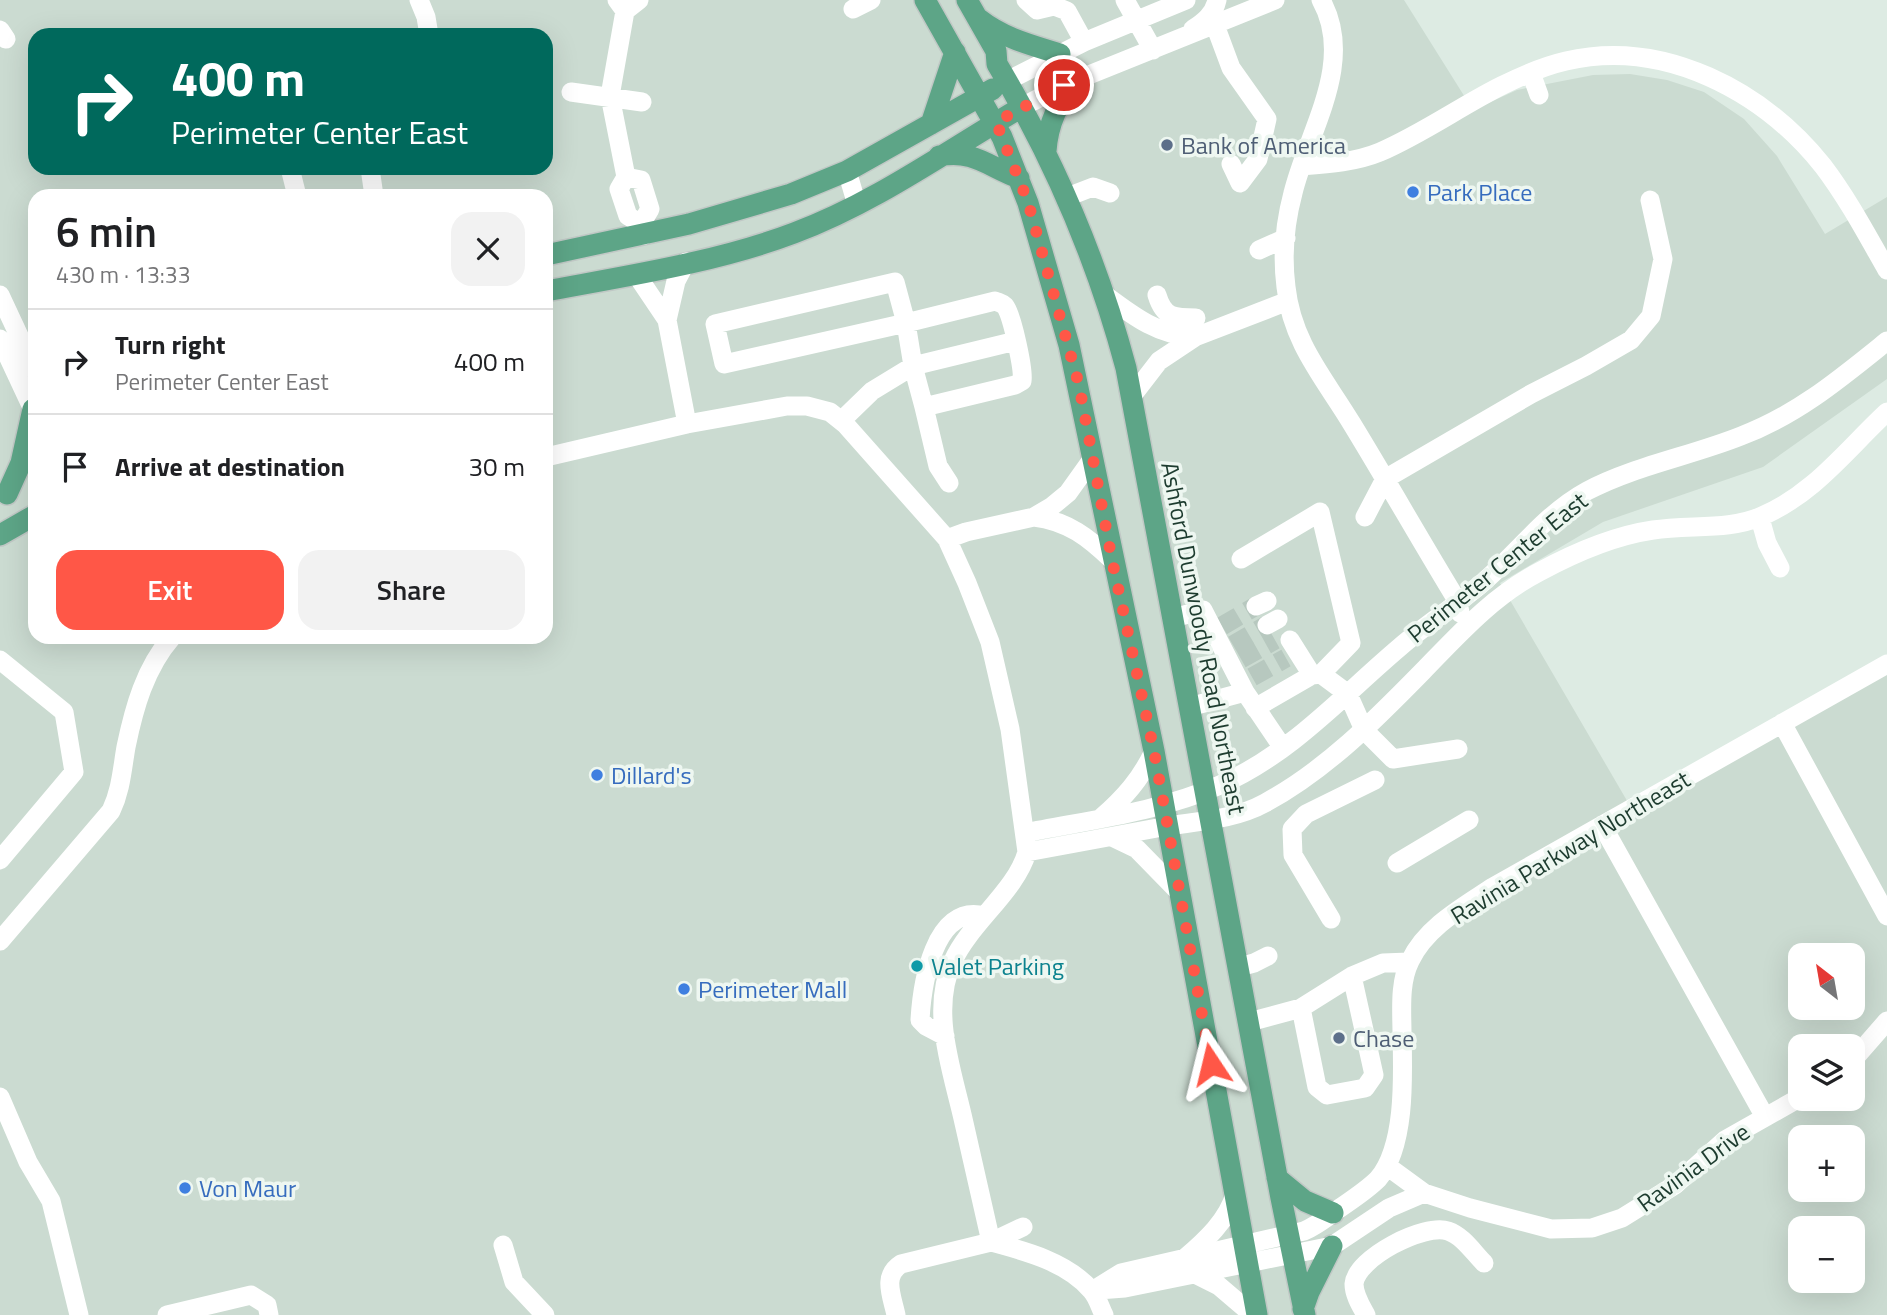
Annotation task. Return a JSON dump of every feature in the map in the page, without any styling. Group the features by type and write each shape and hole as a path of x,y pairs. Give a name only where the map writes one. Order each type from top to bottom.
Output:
{"main road":[{"path":"925,0 996,122 1019,178 1069,345 1154,751 1255,1315"},
{"path":"972,9 992,30 1060,54"},
{"name":"Ashford Dunwoody Road Northeast","path":"972,9 996,51 997,64 1046,152 1067,197 1105,295 1132,396 1304,1312"},
{"path":"931,124 955,52"},
{"path":"1046,152 1057,106 1076,80"},
{"path":"553,252 779,198 847,171 1007,81"},
{"path":"553,290 645,272 767,243 796,233 857,205 1022,107"},
{"path":"939,156 971,156 1019,178"},
{"path":"643,230 645,272"},
{"path":"3,496 21,463 28,435"},
{"path":"3,496 28,481"},
{"path":"0,535 28,519"},
{"path":"1277,1178 1305,1201 1333,1213"},
{"path":"1304,1312 1332,1246"}],"street":[{"path":"419,0 428,28"},
{"path":"1026,0 1037,10 1054,6 1067,11 1084,42"},
{"path":"1125,0 1153,50"},
{"path":"1007,81 1084,42 1137,20 1165,4 1186,0"},
{"path":"1175,42 1205,21 1216,8 1217,0"},
{"path":"1022,107 1076,80 1275,0"},
{"path":"1321,0 1329,14 1332,27 1334,61 1293,191 1286,238 1285,273 1288,301 1296,328 1317,372 1351,422 1458,602 1459,624 1447,645"},
{"path":"627,4 610,96 626,177 618,189 628,216 643,230"},
{"path":"1216,25 1231,68 1267,119 1258,159 1240,183 1231,164"},
{"path":"1302,166 1339,163 1379,152 1502,85 1565,61 1599,56 1630,57 1685,68 1728,86 1767,111 1813,155 1846,200 1887,270"},
{"path":"1531,73 1539,94"},
{"path":"571,92 642,102"},
{"path":"847,171 857,205"},
{"path":"1067,197 1093,187 1110,193"},
{"path":"1365,517 1385,479 1531,394 1631,340 1651,316 1663,258 1650,200"},
{"path":"1259,250 1286,238"},
{"path":"667,320 676,281 686,262"},
{"path":"645,272 667,320 687,424"},
{"path":"924,407 1022,381 1023,373 1016,341 1003,304 995,301 906,323 724,364 715,324 895,282 906,323 913,366 938,466 949,483"},
{"path":"0,295 28,355"},
{"path":"1105,295 1133,316 1157,329 1181,337 1196,328 1288,301"},
{"path":"1157,295 1161,308 1196,328"},
{"path":"1132,396 1159,360 1196,328"},
{"path":"0,339 28,398"},
{"path":"841,421 872,391 913,366 1016,341"},
{"name":"Perimeter Center East","path":"1026,842 1101,818 1164,805 1206,791 1240,775 1283,748 1348,694 1402,644 1496,571 1552,515 1587,491 1774,422 1819,395 1887,341"},
{"path":"553,455 687,424 787,406 807,406 830,412 841,421 947,539 990,642 1010,729 1026,842 1020,869 984,916 972,913 954,918 943,933 927,967 920,1020 926,1026 948,1025 991,1242"},
{"name":"Perimeter Center East","path":"1026,842 1112,837 1212,820 1243,813 1264,803 1309,774 1364,730 1497,598 1534,574 1561,559 1606,542 1654,530 1723,526 1760,518 1797,499 1828,472 1887,412"},
{"path":"1034,517 1068,492 1093,458"},
{"path":"1189,707 1316,675 1351,643 1320,512 1241,559"},
{"path":"947,539 966,532 1034,517 1053,519 1084,535 1112,560"},
{"path":"1760,518 1767,543 1780,568"},
{"path":"1458,602 1469,605 1497,598"},
{"path":"1173,618 1202,610 1218,629 1248,690 1283,748"},
{"path":"1283,638 1316,675 1348,694 1364,730 1393,760"},
{"path":"0,942 111,811 118,796 136,706 149,670 166,644"},
{"path":"0,660 64,712 74,772 0,859"},
{"name":"Ravinia Parkway Northeast","path":"1290,1246 1367,1189 1387,1166 1395,1144 1400,1107 1403,1058 1402,993 1409,961 1422,943 1451,915 1493,887 1887,664"},
{"path":"1782,723 1887,916"},
{"path":"1331,919 1293,855 1292,829 1306,814 1370,785 1393,760 1458,749"},
{"path":"1101,818 1135,785 1154,751"},
{"path":"1396,863 1438,846 1469,820"},
{"path":"1602,825 1765,1117"},
{"path":"1112,837 1137,849 1180,893"},
{"path":"1239,967 1268,956"},
{"path":"1249,1022 1301,1008 1352,976 1383,963 1409,961"},
{"path":"1301,1008 1317,1087 1327,1095 1365,1088 1374,1075 1352,976"},
{"path":"1865,1046 1887,1021"},
{"path":"0,1097 28,1162 51,1201 79,1315"},
{"name":"Ravinia Drive","path":"1387,1166 1424,1193 1551,1229 1592,1228 1622,1218 1675,1185 1725,1140 1788,1104"},
{"name":"Ravinia Parkway Northeast","path":"1245,1255 1290,1246 1332,1246 1389,1208 1424,1193"},
{"path":"1183,1259 1222,1221 1235,1194"},
{"path":"896,1315 888,1279 892,1269 901,1264 991,1242 1023,1227"},
{"path":"1366,1315 1354,1283 1361,1269 1382,1252 1418,1232 1429,1229 1450,1231 1460,1237 1484,1263"},
{"path":"991,1242 1027,1251 1071,1272 1092,1291 1104,1315"},
{"path":"503,1245 514,1282 545,1315"},
{"path":"1092,1291 1121,1273 1183,1259 1245,1255"},
{"path":"1092,1291 1125,1289 1197,1275 1245,1255"},
{"path":"1197,1275 1223,1289 1255,1315"},
{"path":"167,1315 251,1295 267,1305 269,1315"}],"shaded area":[{"path":"0,0 1404,0 1473,110 1517,90 1593,75 1630,74 1667,80 1704,92 1744,119 1777,156 1825,234 1887,197 1887,379 1763,467 1603,522 1500,583 1633,811 1887,661 1887,1315 0,1315"}],"tunnel":[{"path":"1222,626 1256,606"},
{"path":"1233,645 1267,625"},
{"path":"1241,659 1275,640"},
{"path":"1252,677 1286,658"}],"place":[{"name":"Bank of America","path":"1167,145"},
{"name":"Park Place","path":"1413,192"},
{"name":"Dillard's","path":"597,775"},
{"name":"Valet Parking","path":"917,966"},
{"name":"Perimeter Mall","path":"684,989"},
{"name":"Chase","path":"1339,1038"},
{"name":"Von Maur","path":"185,1188"}],"route":[{"path":"1064,85 996,122 1028,202 1079,385 1112,560 1154,751 1211,1064"}]}
